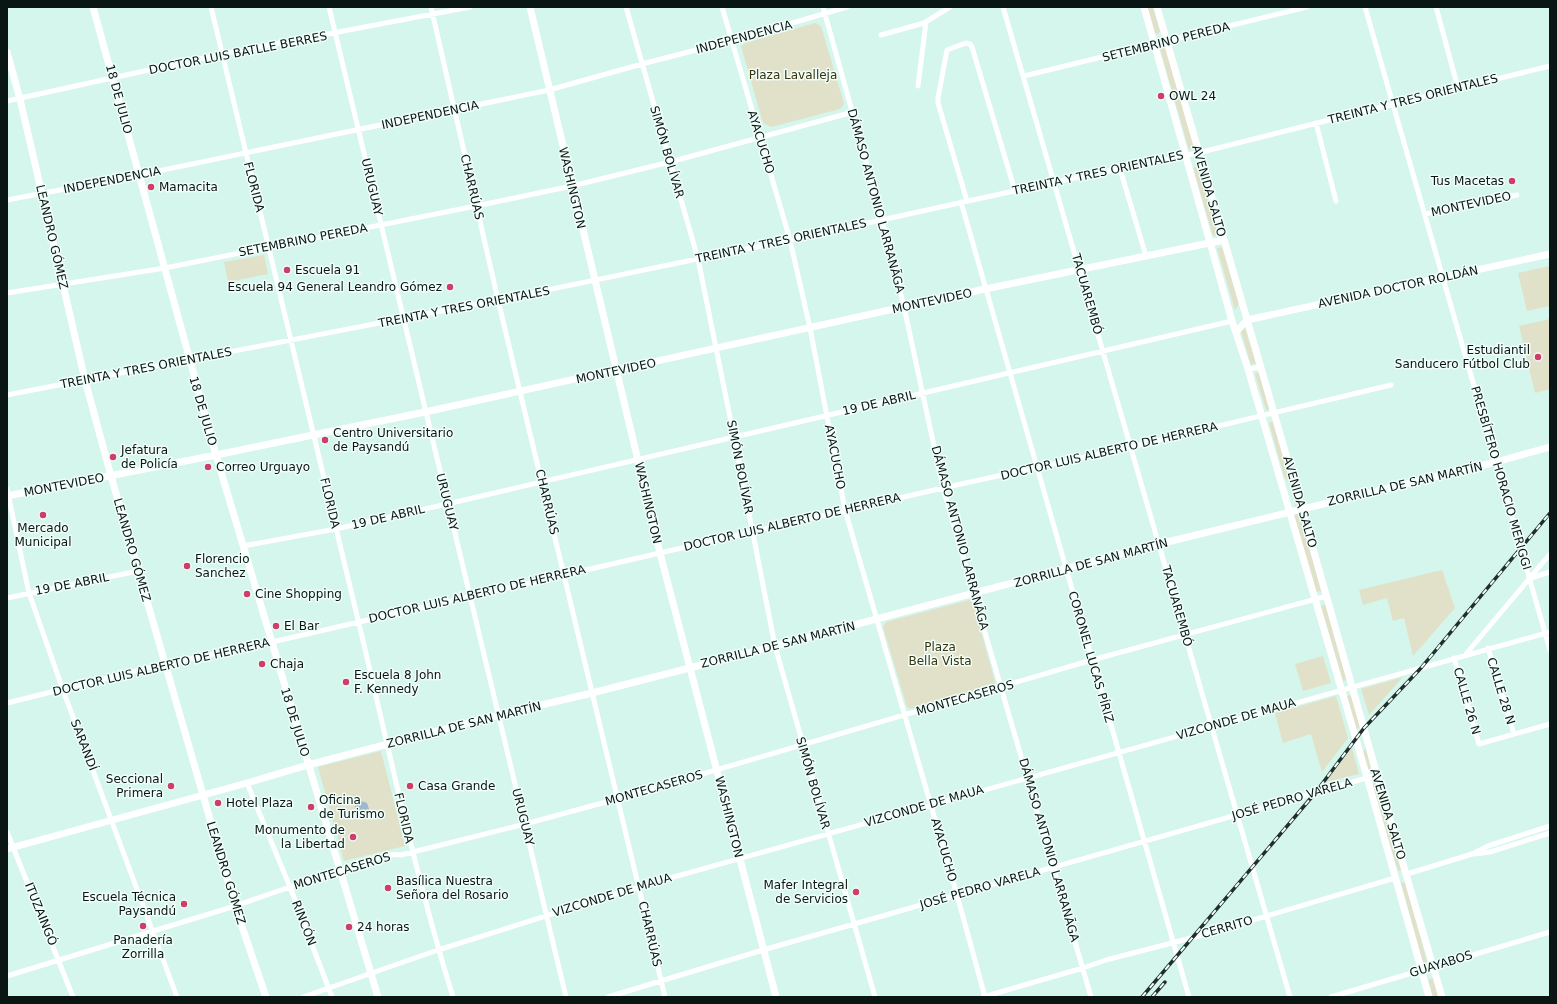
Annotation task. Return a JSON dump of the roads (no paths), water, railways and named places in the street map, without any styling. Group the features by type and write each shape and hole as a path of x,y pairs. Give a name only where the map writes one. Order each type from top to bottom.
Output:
{"street":[{"name":"18 DE JULIO","path":"93,7 140,175 188,360 244,546 271,643 378,997"},
{"name":"FLORIDA","path":"211,7 292,340 388,744 412,852 452,997"},
{"name":"URUGUAY","path":"329,7 566,997"},
{"name":"CHARRÚAS","path":"431,7 498,300 665,997"},
{"name":"DOCTOR LUIS BATLLE BERRES","path":"7,101 222,54 470,7"},
{"name":"WASHINGTON","path":"530,7 660,553 776,997"},
{"name":"SIMÓN BOLÍVAR","path":"626,7 698,259 775,646 875,997"},
{"name":"AYACUCHO","path":"722,7 790,240 810,328 845,510 957,895 984,997"},
{"name":"DÁMASO ANTONIO LARRANÃGA","path":"823,7 882,219 904,307 943,488 1091,997"},
{"name":"INDEPENDENCIA","path":"7,200 140,175 549,90 731,41 847,7"},
{"path":"881,35 926,22 950,7"},
{"name":"TACUAREMBÓ","path":"1003,7 1055,182 1265,916 1290,997"},
{"name":"AVENIDA SALTO","path":"1144,7 1232,321 1262,417 1367,777 1429,997"},
{"name":"AVENIDA SALTO","path":"1157,7 1442,997"},
{"name":"SETEMBRINO PEREDA","path":"1024,76 1307,7"},
{"name":"PRESBÍTERO HORACIO MERIGGI","path":"1365,7 1392,104 1444,277 1496,462 1547,632 1550,650"},
{"path":"1436,7 1458,88"},
{"path":"918,86 926,22"},
{"path":"968,201 938,98 947,50 966,43 970,44 972,47 1015,191"},
{"name":"LEANDRO GÓMEZ","path":"7,52 20,99 85,380 110,476 236,906 266,997"},
{"name":"TREINTA Y TRES ORIENTALES","path":"7,394 403,319 790,240 961,202 1198,153 1550,66"},
{"name":"SETEMBRINO PEREDA","path":"7,293 62,283 165,268 572,186 670,162 853,112"},
{"path":"1316,123 1336,200"},
{"path":"1120,169 1146,256"},
{"name":"MONTEVIDEO","path":"1425,214 1517,195"},
{"name":"CORONEL LUCAS PÍRIZ","path":"961,202 1036,468 1189,997"},
{"name":"MONTEVIDEO","path":"7,493 110,476 425,412 985,289 1224,240"},
{"name":"AVENIDA DOCTOR ROLDÁN","path":"1247,320 1550,254"},
{"path":"1232,321 1243,308"},
{"path":"1236,332 1247,320"},
{"name":"19 DE ABRIL","path":"244,546 336,529 448,504 1232,321"},
{"path":"1248,370 1261,367"},
{"name":"DOCTOR LUIS ALBERTO DE HERRERA","path":"7,703 164,664 271,643 358,621 564,574 1262,417 1391,385"},
{"name":"ZORRILLA DE SAN MARTÍN","path":"11,848 204,796 308,765 499,715 592,693 877,620 1159,544 1496,462 1550,447"},
{"name":"SARANDÍ","path":"7,493 29,593 63,690 177,997"},
{"path":"1466,654 1550,554"},
{"name":"19 DE ABRIL","path":"7,598 138,571"},
{"path":"1530,578 1550,572"},
{"name":"MONTECASEROS","path":"7,976 154,932 394,854 401,855 617,799 1092,660 1327,596"},
{"name":"VIZCONDE DE MAUA","path":"303,997 438,950 638,886 1547,632"},
{"name":"CALLE 28 N","path":"1488,648 1514,734"},
{"name":"CALLE 26 N","path":"1454,658 1479,744 1514,734"},
{"path":"1514,734 1550,724"},
{"name":"JOSÉ PEDRO VARELA","path":"608,997 763,950 1377,775"},
{"name":"RINCÓN","path":"247,783 290,887 332,997"},
{"name":"CERRITO","path":"984,997 1106,960 1173,943 1395,878 1472,854 1488,846 1550,826"},
{"name":"ITUZAINGÓ","path":"7,832 11,848 59,960 73,997"},
{"name":"CERRITO","path":"1472,854 1490,852 1550,833"},
{"name":"GUAYABOS","path":"1331,997 1550,932"}],"water":[{"path":"361,801 367,803 369,809 366,814 362,815 357,813 355,807 357,802"}],"railway":[{"path":"1142,997 1316,792 1364,728 1421,668 1550,513"},
{"path":"1152,997 1165,982"}],"place":[{"name":"OWL 24","path":"1161,96"},
{"name":"Tus Macetas","path":"1512,181"},
{"name":"Mamacita","path":"151,187"},
{"name":"Escuela 91","path":"287,270"},
{"name":"Escuela 94 General Leandro Gómez","path":"450,287"},
{"name":"Estudiantil Sanducero Fútbol Club","path":"1538,357"},
{"name":"Centro Universitario de Paysandú","path":"325,440"},
{"name":"Jefatura de Policía","path":"113,457"},
{"name":"Correo Urguayo","path":"208,467"},
{"name":"Mercado Municipal","path":"43,515"},
{"name":"Florencio Sanchez","path":"187,566"},
{"name":"Cine Shopping","path":"247,594"},
{"name":"El Bar","path":"276,626"},
{"name":"Chaja","path":"262,664"},
{"name":"Escuela 8 John F. Kennedy","path":"346,682"},
{"name":"Seccional Primera","path":"171,786"},
{"name":"Casa Grande","path":"410,786"},
{"name":"Hotel Plaza","path":"218,803"},
{"name":"Oficina de Turismo","path":"311,807"},
{"name":"Monumento de la Libertad","path":"353,837"},
{"name":"Basílica Nuestra Señora del Rosario","path":"388,888"},
{"name":"Mafer Integral de Servicios","path":"856,892"},
{"name":"Escuela Técnica Paysandú","path":"184,904"},
{"name":"Panadería Zorrilla","path":"143,926"},
{"name":"24 horas","path":"349,927"}],"park label":[{"name":"Plaza Lavalleja","path":"793,75"},
{"name":"Plaza Bella Vista","path":"940,654"}]}
